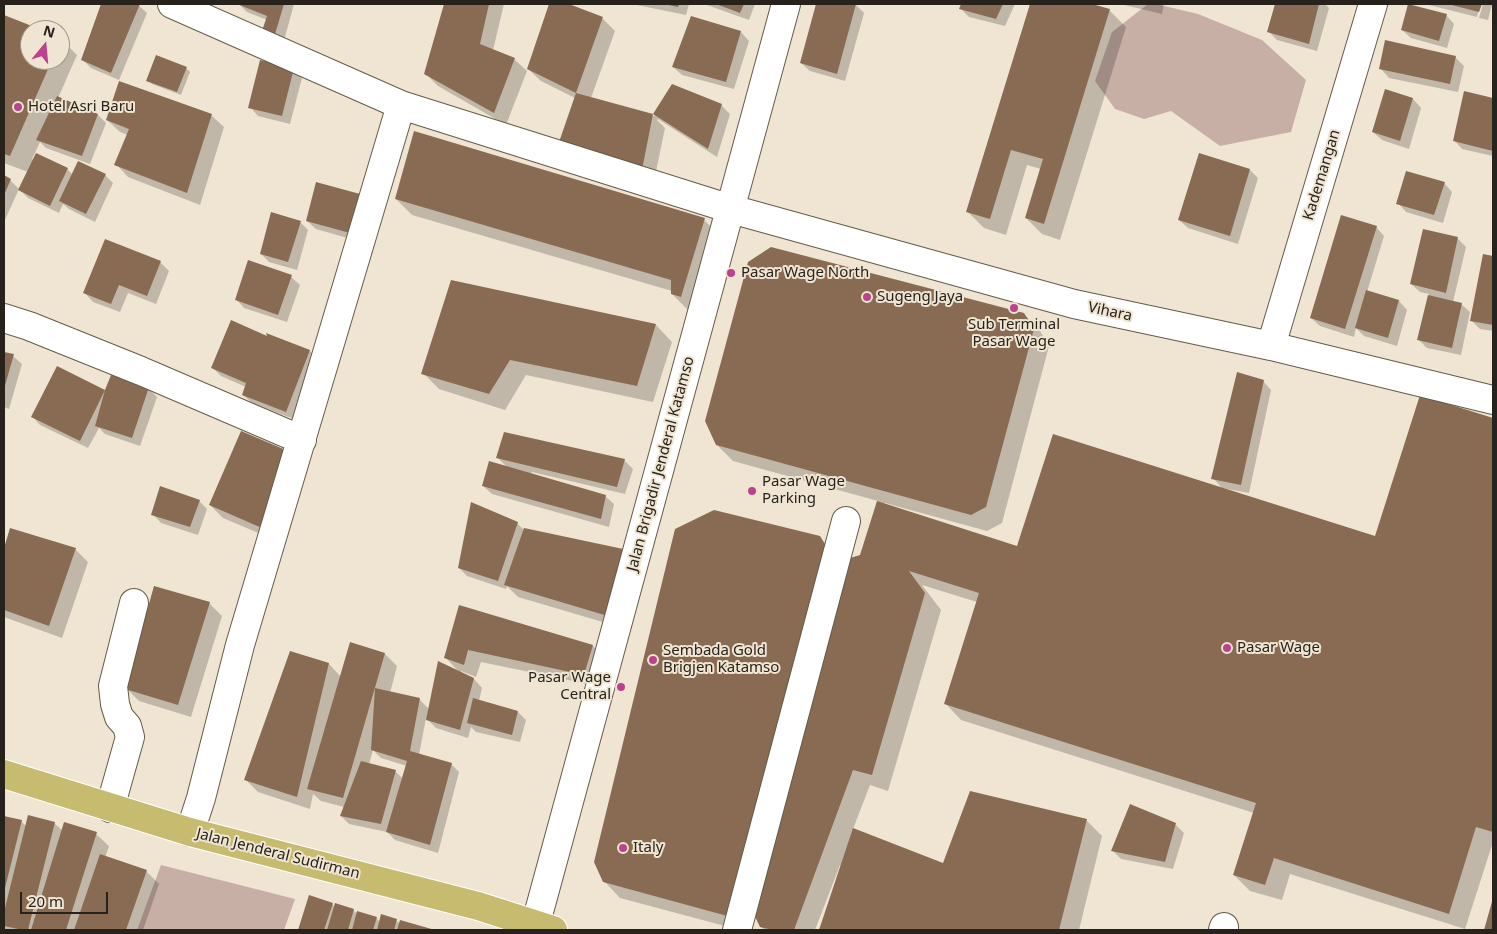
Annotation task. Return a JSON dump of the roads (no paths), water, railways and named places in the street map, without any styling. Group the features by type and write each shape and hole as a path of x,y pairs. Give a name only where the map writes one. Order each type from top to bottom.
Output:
{"main road":[{"name":"Jalan Jenderal Sudirman","path":"4,774 190,832 478,906 541,929"}],"street":[{"name":"Vihara","path":"172,4 204,10 401,105 731,209 1074,304 1271,346 1493,400"},
{"name":"Jalan Brigadir Jenderal Katamso","path":"541,929 656,479 786,4"},
{"name":"Kademangan","path":"1271,346 1373,4"},
{"path":"190,832 240,645 401,105"},
{"path":"4,318 141,370 302,440"},
{"path":"737,930 846,520"},
{"path":"110,808 130,737 127,726 119,717 113,686 134,603"}],"place":[{"name":"Hotel Asri Baru","path":"18,107"},
{"name":"Pasar Wage North","path":"731,273"},
{"name":"Sugeng Jaya","path":"867,297"},
{"name":"Sub Terminal Pasar Wage","path":"1014,308"},
{"name":"Pasar Wage Parking","path":"752,491"},
{"name":"Pasar Wage","path":"1227,648"},
{"name":"Sembada Gold Brigjen Katamso","path":"653,660"},
{"name":"Pasar Wage Central","path":"621,687"},
{"name":"Italy","path":"623,848"}]}
